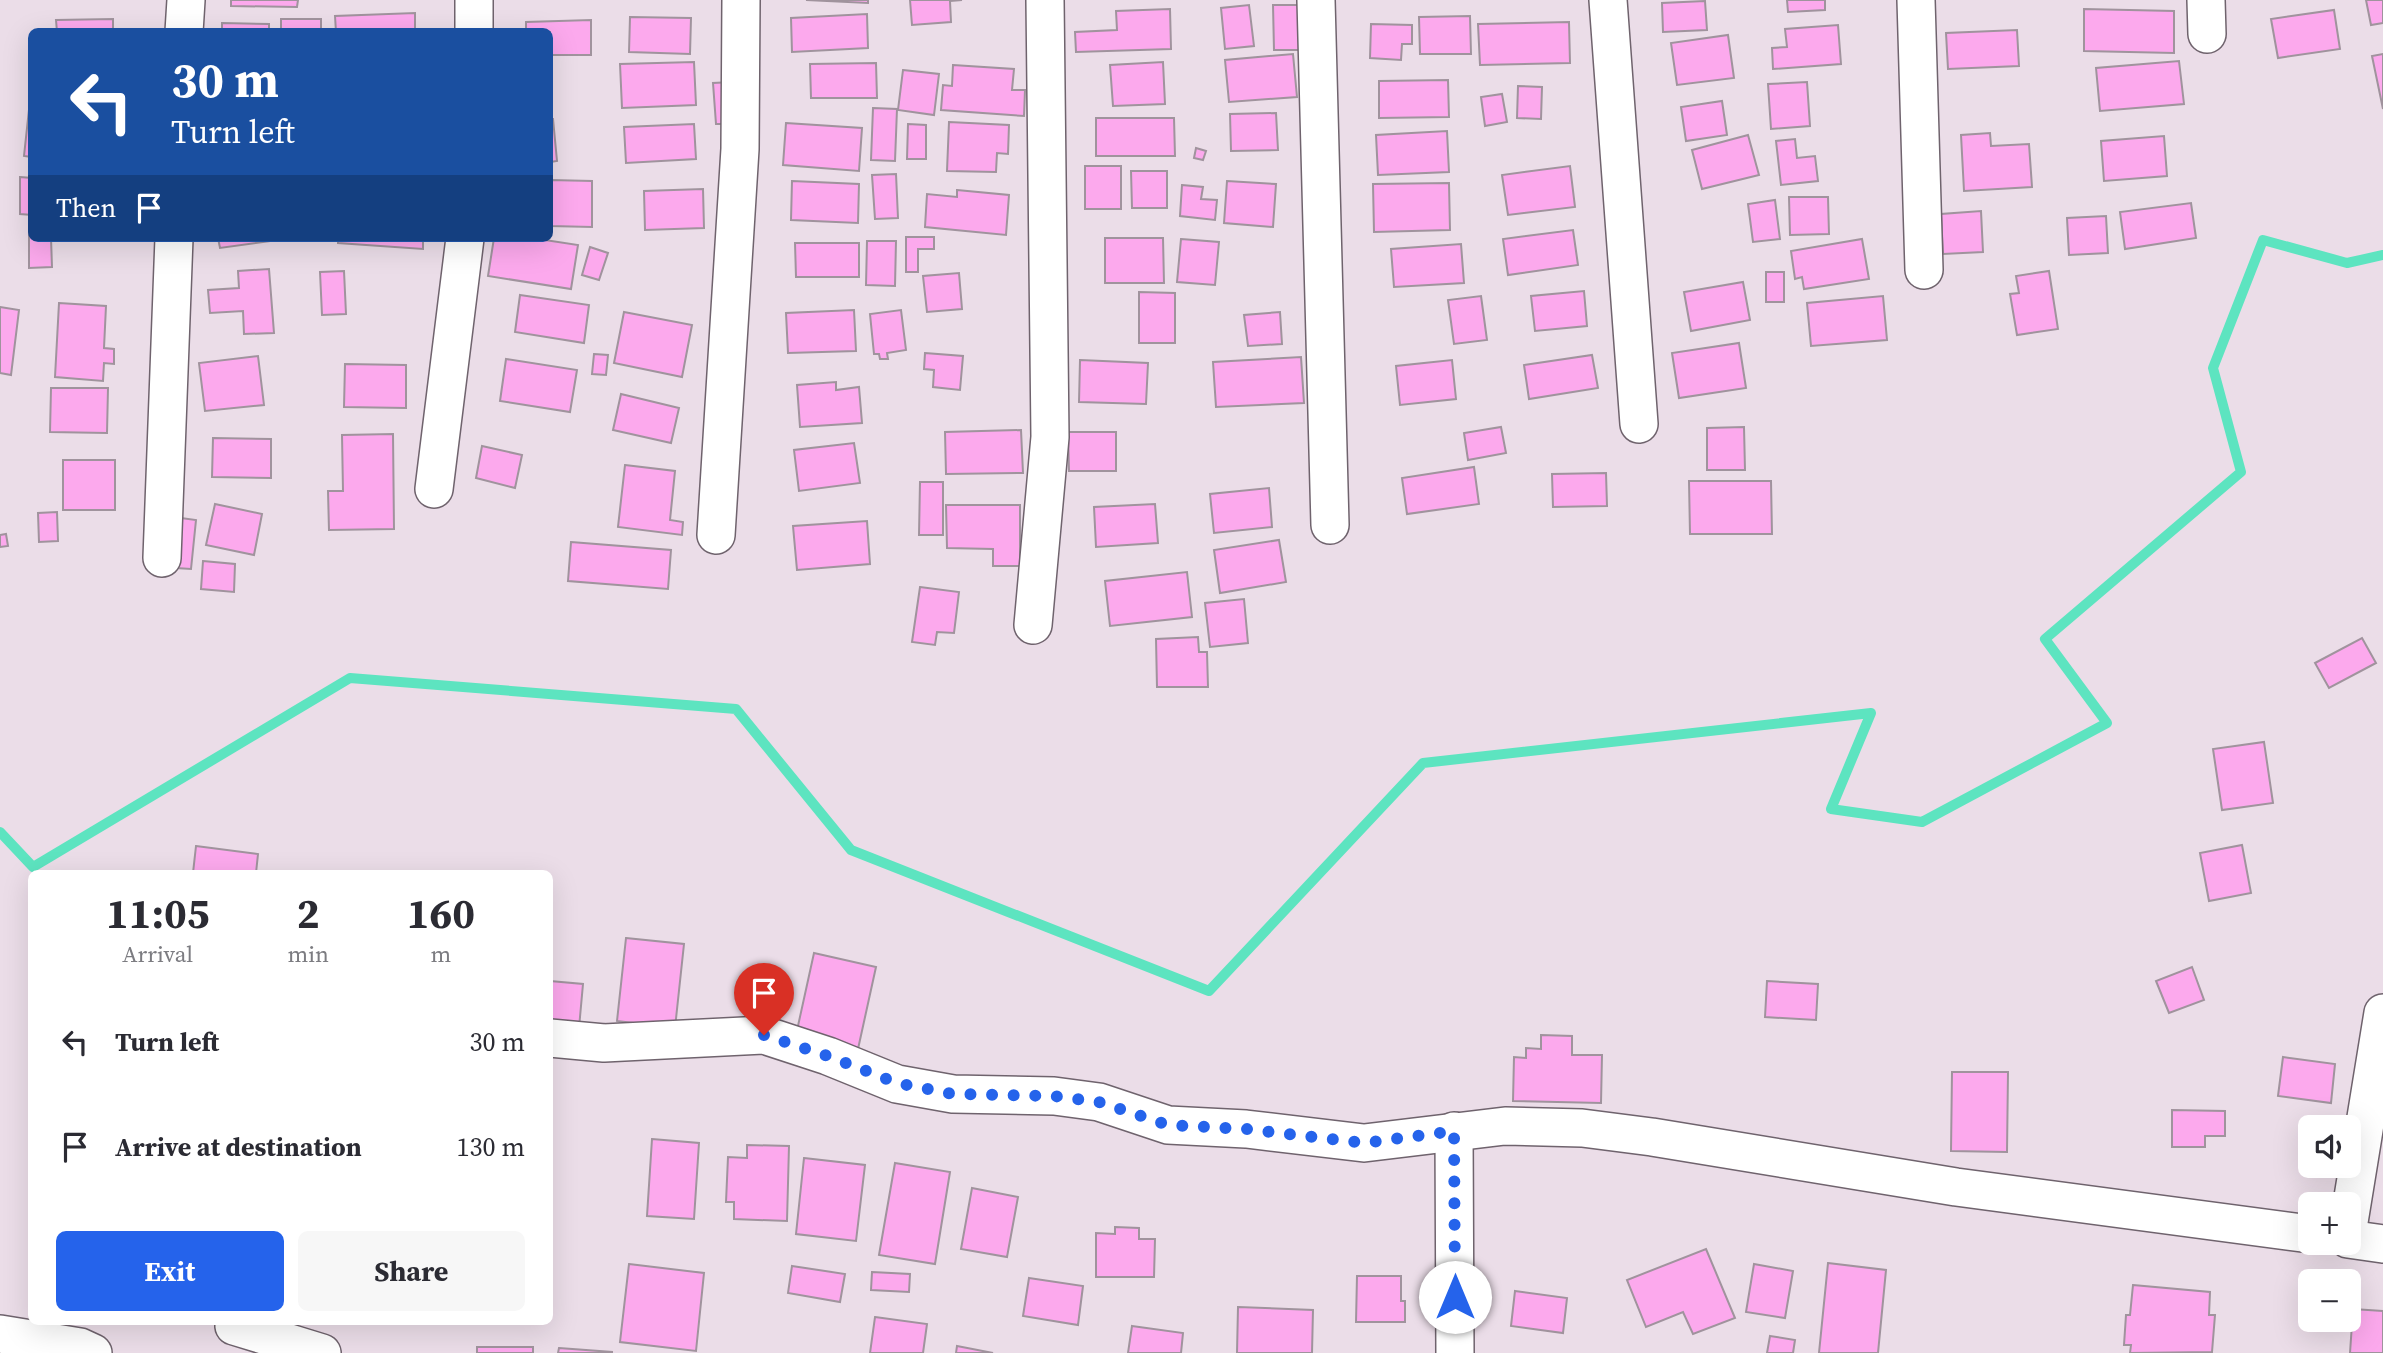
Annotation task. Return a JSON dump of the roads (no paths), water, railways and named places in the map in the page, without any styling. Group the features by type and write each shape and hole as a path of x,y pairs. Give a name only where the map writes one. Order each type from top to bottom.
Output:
{"street":[{"path":"184,28 186,0"},
{"path":"474,0 474,28"},
{"path":"716,535 740,149 741,0"},
{"path":"1033,625 1051,437 1045,0"},
{"path":"1316,0 1330,525"},
{"path":"1608,0 1639,424"},
{"path":"1916,0 1924,270"},
{"path":"162,558 174,242"},
{"path":"434,489 465,242"},
{"path":"2354,1192 2383,1013"},
{"path":"553,1038 604,1043 764,1035 897,1083 953,1094 1054,1096 1099,1102 1168,1125 1246,1129 1364,1143 1505,1126 1582,1128 1956,1187 2298,1232"},
{"path":"1454,1131 1455,1353"},
{"path":"2361,1241 2383,1244"},
{"path":"0,1334 80,1348 93,1353"},
{"path":"230,1334 322,1353"}],"waterway":[{"path":"0,832 33,867 350,678 736,709 851,850 1209,991 1423,763 1871,713 1831,809 1922,822 2107,723 2045,639 2241,472 2213,368 2263,240 2347,263 2383,255"}]}
